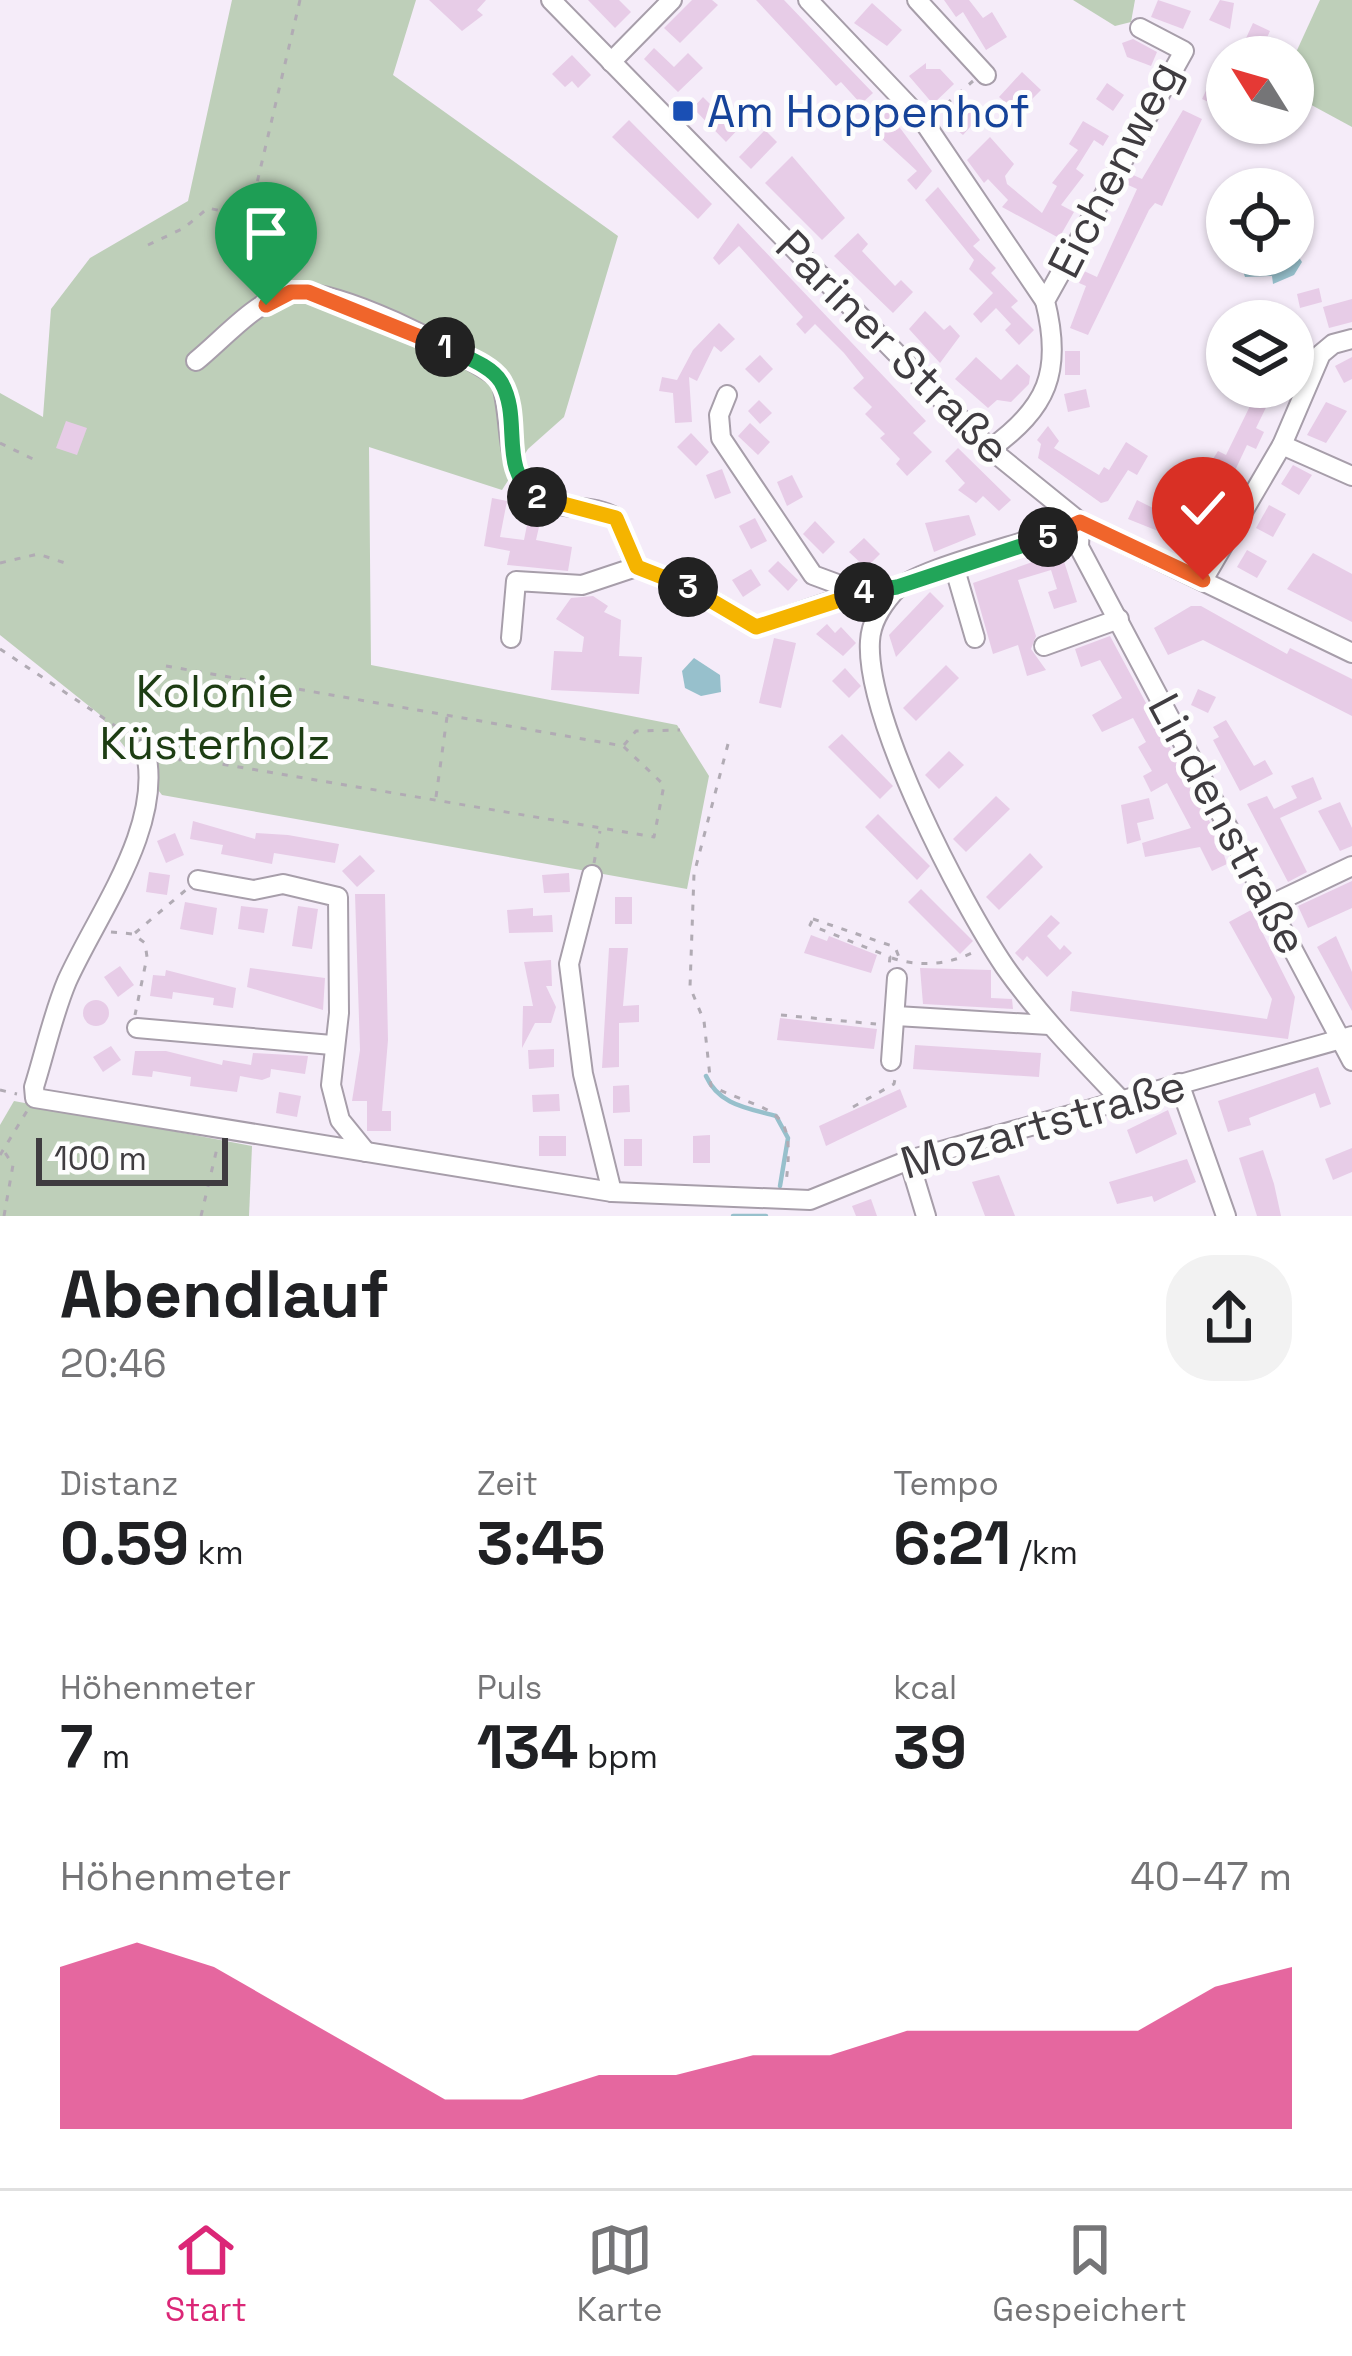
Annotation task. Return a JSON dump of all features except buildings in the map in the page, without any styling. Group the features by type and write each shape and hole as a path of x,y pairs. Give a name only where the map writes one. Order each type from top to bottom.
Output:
{"street":[{"name":"Pariner Straße","path":"551,0 991,449 1080,522 1352,653"},
{"path":"611,62 672,0"},
{"path":"808,0 924,122 1045,302"},
{"path":"917,0 984,74"},
{"name":"Eichenweg","path":"991,449 1027,422 1045,396 1050,331 1045,302 1184,51 1140,28"},
{"path":"196,361 266,305 291,292 308,292 369,313 442,346 500,379 511,409 512,464 530,492 544,502 594,508 616,518 637,567"},
{"path":"1203,580 1282,446 1325,349 1352,339"},
{"path":"728,395 719,416 721,438 795,554 813,574 859,592"},
{"path":"1282,446 1352,476"},
{"path":"511,638 516,581 583,585 637,567 693,589 756,627 859,592 897,587 1080,522"},
{"name":"Lindenstraße","path":"1080,522 1079,548 1346,1037 1352,1061"},
{"path":"954,566 975,638"},
{"path":"897,587 873,621 869,645 889,729 917,809 992,943 1049,1024 1119,1098"},
{"path":"1044,646 1119,619"},
{"path":"35,1098 34,1087 68,980 97,930 137,830 151,774 145,749"},
{"path":"1270,904 1352,866"},
{"path":"592,874 569,964 583,1074 612,1192"},
{"path":"198,880 254,890 283,884 338,897 334,1106 365,1152"},
{"path":"891,1061 899,969"},
{"path":"896,1022 1049,1024"},
{"path":"137,1028 332,1046"},
{"name":"Mozartstraße","path":"35,1098 612,1192 810,1200 909,1160 1346,1037"},
{"path":"1179,1083 1226,1216"},
{"path":"909,1160 926,1216"}],"path":[{"path":"148,245 184,228 208,208 249,217 300,0"},
{"path":"924,122 984,74"},
{"path":"0,443 39,462"},
{"path":"0,563 38,554 71,565"},
{"path":"0,650 145,749"},
{"path":"166,666 623,746 664,785 654,837 186,758 172,762"},
{"path":"435,800 447,715"},
{"path":"623,746 636,731 680,730"},
{"path":"728,744 694,874 689,988 704,1022 711,1086 778,1113 791,1138 785,1200"},
{"path":"592,874 601,829"},
{"path":"134,934 198,880"},
{"path":"813,919 895,947 899,969 890,957 810,925 813,919"},
{"path":"97,930 134,934 145,943 147,957 134,1009 137,1028"},
{"path":"890,957 888,977 899,969 956,962 992,943"},
{"path":"781,1015 896,1022"},
{"path":"853,1107 894,1084 899,1064 891,1061"},
{"path":"0,1090 35,1098 2,1152 13,1165 4,1216"},
{"path":"201,1216 221,1131"}],"green space":[{"name":"Kolonie Küsterholz","path":"232,0 416,0 393,75 618,236 564,417 528,449 502,490 369,447 371,665 677,725 709,776 687,889 162,795 99,714 0,635 0,393 43,417 51,309 90,258 188,201"},
{"path":"1073,0 1135,0 1131,22 1115,26"},
{"path":"1320,0 1352,0 1352,127 1314,106 1314,36 1304,36"},
{"path":"14,1101 252,1146 249,1216 0,1216 0,1125"}],"water":[{"path":"694,658 720,675 721,692 701,696 685,688 682,671"}],"waterway":[{"path":"706,1076 726,1099 776,1116 788,1138 780,1186"},
{"path":"733,1216 766,1216"}],"place":[{"name":"Am Hoppenhof","path":"683,111"}],"route":[{"path":"266,305 278,296 308,292 369,313 484,367 500,379 511,409 512,464 530,492 544,502 606,512 616,518 637,567 693,589 756,627 859,592 897,587 1080,522 1203,580"}]}
